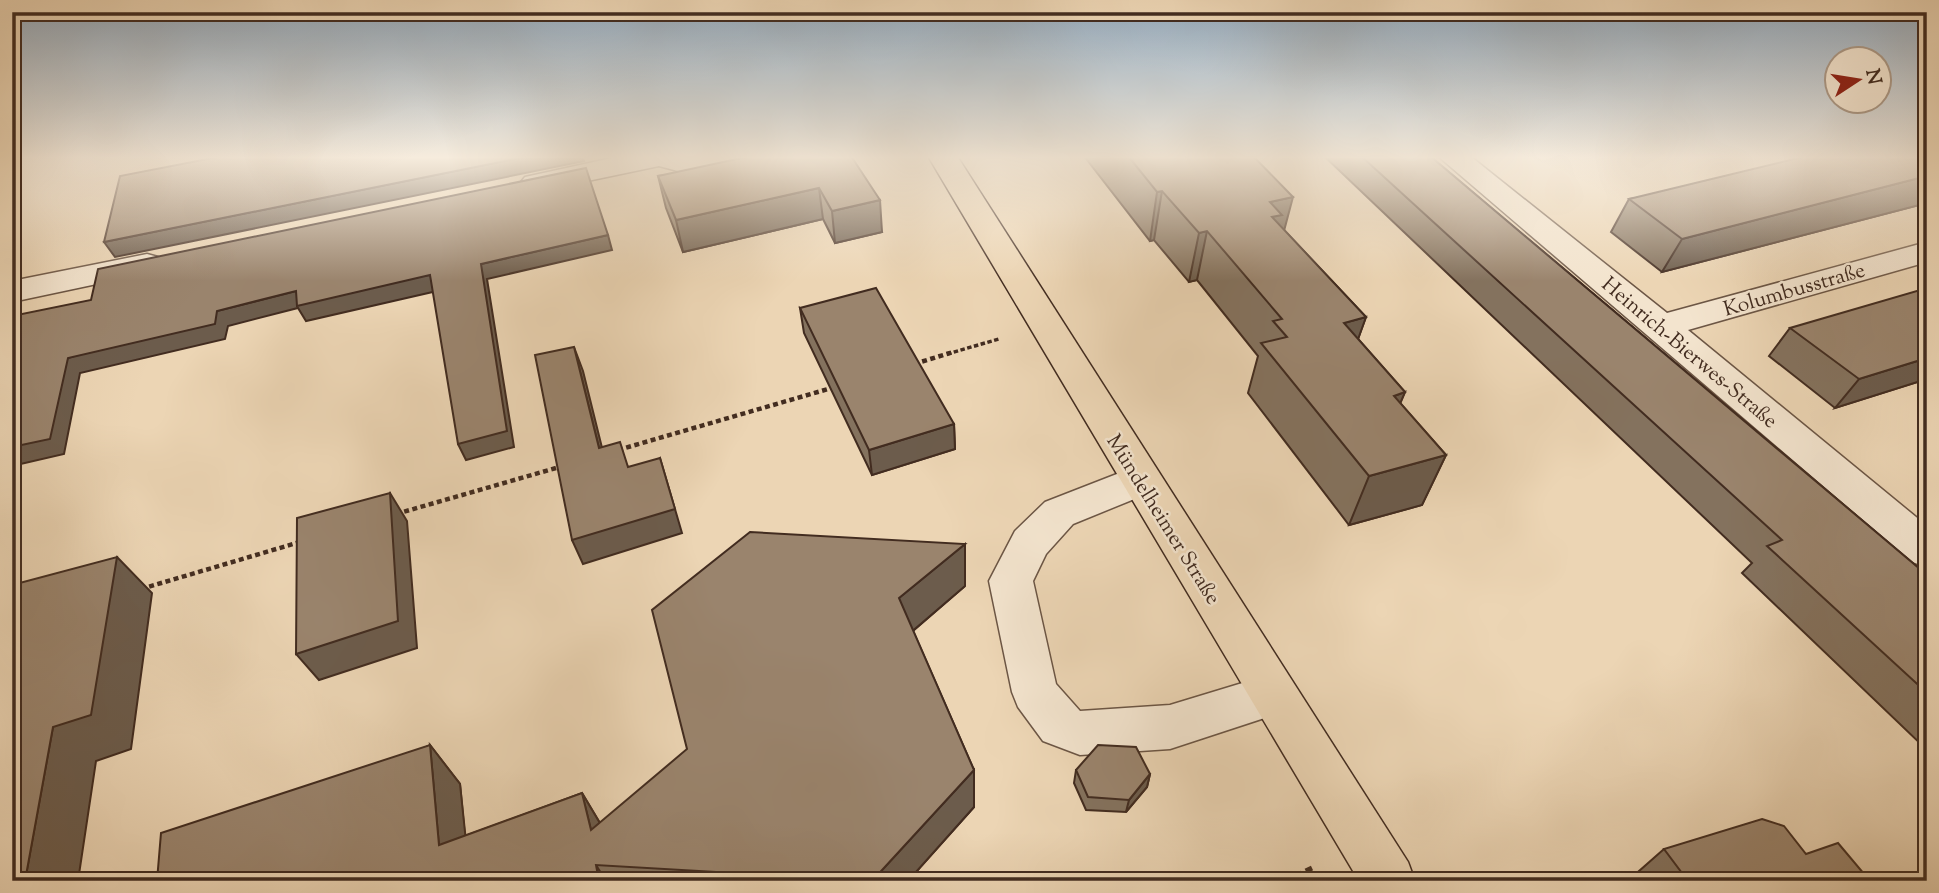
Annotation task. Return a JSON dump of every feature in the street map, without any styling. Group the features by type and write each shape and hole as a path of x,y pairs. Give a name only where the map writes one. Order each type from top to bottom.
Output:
{"main road":[{"name":"Mündelheimer Straße","path":"967,198 1389,881"}],"street":[{"name":"Heinrich-Bierwes-Straße","path":"1503,198 1661,326 1927,550"},
{"name":"Kolumbusstraße","path":"1661,326 1927,253"},
{"path":"12,292 174,259"},
{"path":"1140,480 1059,513 1030,543 1011,581 1035,692 1060,726 1080,733 1170,727 1272,695"}],"path":[{"path":"911,365 1045,326"},
{"path":"616,450 844,384"},
{"path":"388,517 576,462"},
{"path":"133,591 307,540"}],"building":[{"path":"115,198 324,198 104,242"},
{"path":"443,198 596,198 608,235 481,264 507,431 458,444 430,275 297,306 296,291 217,311 215,324 68,358 50,439 12,447 12,316 91,300 98,269"},
{"path":"667,198 776,198 676,220"},
{"path":"824,198 878,198 880,200 832,211"},
{"path":"1168,198 1290,198 1270,202 1282,215 1272,217 1366,317 1344,323 1405,392 1394,396 1446,455 1369,476 1261,343 1287,337 1273,321 1282,319 1207,231 1199,233"},
{"path":"1407,198 1479,198 1927,575 1927,693 1767,546 1782,540"},
{"path":"1634,198 1843,198 1682,239 1629,199"},
{"path":"876,288 954,424 869,450 800,308"},
{"path":"1927,288 1927,358 1859,379 1790,328"},
{"path":"574,347 599,448 620,442 628,467 660,458 675,509 572,540 535,355"},
{"path":"390,493 398,621 296,654 297,518"},
{"path":"750,532 965,544 899,598 974,770 872,881 596,865 599,881 157,881 161,833 430,745 439,845 582,793 591,830 687,749 652,610"},
{"path":"117,557 91,715 53,727 25,881 12,881 12,585"},
{"path":"1098,745 1136,747 1150,774 1129,800 1088,797 1076,770"},
{"path":"1762,819 1784,826 1806,854 1838,843 1870,881 1688,881 1664,849"}]}
